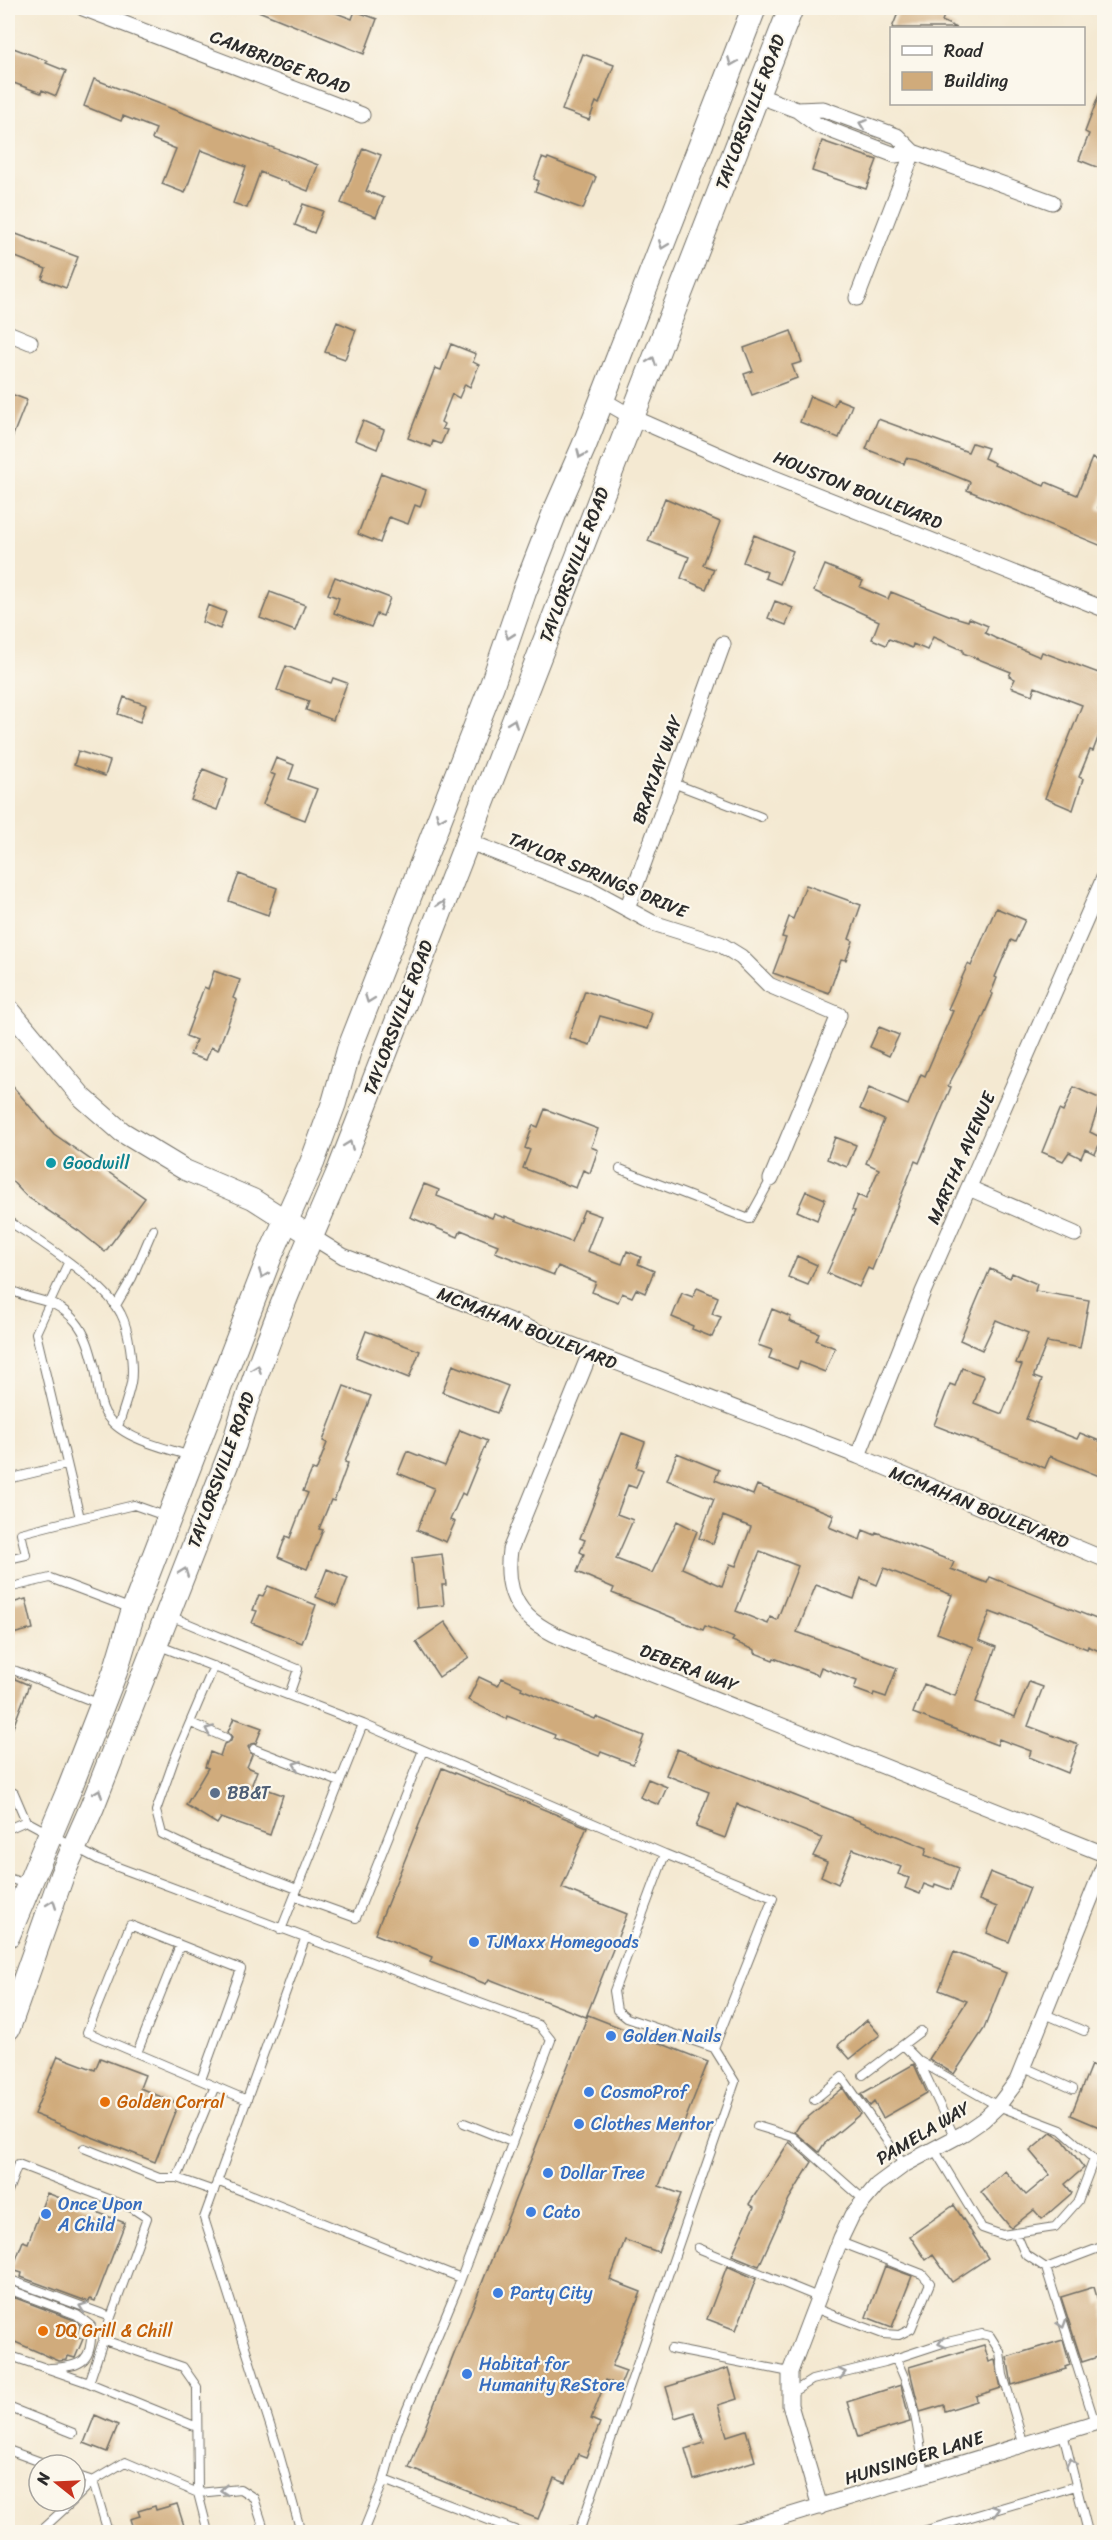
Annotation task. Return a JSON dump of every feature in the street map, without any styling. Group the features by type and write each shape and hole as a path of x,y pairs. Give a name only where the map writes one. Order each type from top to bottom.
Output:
{"main road":[{"name":"TAYLORSVILLE ROAD","path":"8,1930 17,1881 50,1833 115,1672 134,1609 286,1220 312,1163 334,1103 349,1050 492,685 524,592 754,8"},
{"name":"TAYLORSVILLE ROAD","path":"8,2028 62,1875 92,1807 234,1444 252,1382 339,1169 791,8"}],"street":[{"name":"CAMBRIDGE ROAD","path":"83,8 362,115"},
{"path":"757,94 797,110 823,109 897,136 913,152 1052,202"},
{"path":"857,298 913,152"},
{"path":"8,333 30,342"},
{"name":"HOUSTON BOULEVARD","path":"601,399 632,417 740,464 1104,609"},
{"name":"BRAYJAY WAY","path":"627,909 723,644"},
{"name":"TAYLOR SPRINGS DRIVE","path":"467,841 591,890 653,923 720,944 741,957 769,985 839,1015 771,1179"},
{"name":"MARTHA AVENUE","path":"858,1456 919,1302 969,1188 1099,907 1104,878"},
{"name":"MCMAHAN BOULEVARD","path":"10,1016 82,1097 122,1132 185,1170 253,1200 343,1256 858,1456 1104,1559"},
{"path":"969,1188 1076,1234"},
{"name":"DEBERA WAY","path":"590,1353 510,1550 508,1576 513,1596 522,1613 532,1623 594,1651 1104,1854"},
{"name":"PAMELA WAY","path":"820,2507 790,2404 790,2372 840,2242 852,2215 877,2185 904,2165 983,2121 1017,2081 1104,1865"},
{"name":"HUNSINGER LANE","path":"735,2532 764,2528 820,2507 1100,2422"}],"lane":[{"path":"673,783 761,817"},
{"path":"620,1169 749,1219 771,1179"},
{"path":"8,1221 97,1285 122,1314 132,1381 118,1427"},
{"path":"115,1307 132,1278 153,1229"},
{"path":"68,1263 36,1333 80,1518"},
{"path":"8,1288 50,1301 64,1310 78,1324 86,1339 96,1372 99,1396 106,1414 118,1427 143,1440 193,1457"},
{"path":"8,1479 66,1466"},
{"path":"8,1559 26,1555 21,1533 134,1505 169,1517"},
{"path":"8,1588 50,1578 134,1609"},
{"path":"167,1615 298,1669 289,1695"},
{"path":"156,1644 363,1724 773,1898 714,2048"},
{"path":"214,1666 174,1760 156,1811 162,1834 356,1918 423,1750"},
{"path":"8,1669 102,1705"},
{"path":"191,1723 226,1738"},
{"path":"281,1930 363,1724"},
{"path":"254,1749 340,1782"},
{"path":"8,1790 14,1793 26,1821 99,1860 539,2025 551,2040 461,2278 397,2433 384,2480 363,2532"},
{"path":"8,1829 26,1821"},
{"path":"563,2532 579,2531 735,2082 714,2048 627,2018 617,2010 614,1991 665,1854"},
{"path":"201,2080 241,1969 130,1925 87,2032 247,2100"},
{"path":"301,2532 278,2450 204,2218 305,1939"},
{"path":"137,2053 180,1945"},
{"path":"1045,2014 1084,2031"},
{"path":"863,2075 921,2031"},
{"path":"903,2045 919,2061 998,2106 1061,2130 1094,2159 1078,2201 1054,2227 1002,2235 982,2228 934,2149"},
{"path":"919,2061 955,2138"},
{"path":"1024,2067 1073,2089"},
{"path":"814,2100 842,2077 904,2165"},
{"path":"177,2178 215,2086"},
{"path":"465,2123 512,2142"},
{"path":"757,2126 793,2137 863,2199"},
{"path":"84,2148 159,2178 177,2178 214,2191"},
{"path":"8,2191 18,2164 132,2208 147,2218 89,2383"},
{"path":"217,2181 461,2278"},
{"path":"1016,2233 1025,2254 1046,2268 1100,2422"},
{"path":"698,2248 883,2334 899,2335 911,2329 930,2283 922,2274 840,2242"},
{"path":"1046,2268 1104,2246"},
{"path":"8,2279 111,2317"},
{"path":"8,2289 77,2315 91,2326 92,2339 88,2353 82,2362 75,2367 46,2368"},
{"path":"791,2393 812,2380 982,2334 990,2336 1000,2352 1003,2375 1024,2445"},
{"path":"104,2340 183,2367 197,2387 198,2493 208,2532"},
{"path":"671,2349 790,2372"},
{"path":"8,2355 89,2383 197,2427"},
{"path":"895,2358 903,2372 909,2393 926,2474"},
{"path":"8,2407 73,2433"},
{"path":"1063,2433 1088,2532"},
{"path":"8,2450 27,2457"},
{"path":"87,2487 125,2462 198,2493 240,2489 254,2498 265,2532"},
{"path":"87,2479 93,2481"},
{"path":"384,2480 520,2532"},
{"path":"93,2481 108,2532"},
{"path":"920,2532 1076,2486"},
{"path":"39,2532 60,2513"}],"building":[{"path":"251,8 323,8 352,19 355,11 377,19 364,54"},
{"path":"900,8 924,15 927,8 947,8 942,21 955,27 892,27"},
{"path":"8,46 48,61 46,63 66,71 56,96 8,81"},
{"path":"583,54 614,65 599,104 596,102 589,120 562,110"},
{"path":"94,79 318,165 308,191 260,172 247,208 233,203 246,167 201,150 185,193 162,184 176,149 152,139 156,129 123,116 121,121 84,106"},
{"path":"1103,84 1104,170 1079,160 1089,134 1085,132"},
{"path":"822,141 877,160 866,189 812,171"},
{"path":"363,148 381,155 366,191 384,198 376,217 341,203"},
{"path":"542,158 547,160 548,158 596,177 583,209 535,191 539,181 534,179"},
{"path":"303,204 323,211 314,233 295,225"},
{"path":"8,231 78,257 66,288 42,279 46,269 8,254"},
{"path":"337,322 356,330 345,359 325,352"},
{"path":"791,331 802,362 792,365 797,378 752,395 744,374 753,371 744,348"},
{"path":"451,344 476,354 473,362 479,365 470,387 465,384 459,398 452,394 441,422 444,424 442,429 447,430 441,444 433,441 431,447 408,438 435,368 441,370"},
{"path":"8,393 27,400 8,448"},
{"path":"810,396 834,406 837,399 852,405 839,438 800,422"},
{"path":"878,419 968,452 972,443 988,448 984,458 995,463 994,465 1044,486 1046,482 1077,495 1092,458 1104,463 1104,492 1098,508 1104,511 1104,547 967,490 970,482 916,460 906,458 904,464 866,449"},
{"path":"363,421 384,430 377,449 355,440"},
{"path":"381,473 426,490 420,507 415,505 408,524 389,517 380,543 358,534"},
{"path":"665,498 720,522 703,565 714,569 706,589 681,578 689,557 648,541"},
{"path":"754,535 793,551 780,584 765,578 767,572 743,562"},
{"path":"825,565 863,581 860,587 888,599 891,592 951,616 968,621 969,618 988,626 985,633 1040,657 1042,652 1104,675 1104,722 1093,751 1090,750 1079,777 1083,779 1073,810 1045,798 1082,705 1035,687 1032,695 1011,687 1015,679 1009,676 1011,672 963,653 963,650 933,637 927,650 913,644 912,648 889,639 886,645 872,639 879,621 814,591"},
{"path":"335,577 390,598 383,616 377,614 371,627 334,613 339,598 328,594"},
{"path":"270,592 305,605 295,631 260,618"},
{"path":"775,601 793,608 786,625 768,618"},
{"path":"208,605 226,612 220,629 202,622"},
{"path":"286,666 331,683 333,678 347,683 333,720 306,710 309,701 277,690"},
{"path":"124,697 146,705 140,722 118,714"},
{"path":"78,751 110,761 105,776 74,765"},
{"path":"276,758 294,765 289,779 317,789 305,820 263,804 275,775 270,773"},
{"path":"203,769 228,779 217,810 191,800"},
{"path":"239,874 277,888 268,915 229,901"},
{"path":"806,885 861,905 849,939 853,941 846,960 841,959 829,993 773,973 786,938 782,937 789,917 793,919"},
{"path":"996,908 1025,920 1015,942 1011,940 995,977 997,978 991,993 993,994 977,1031 948,1086 951,1087 919,1163 915,1161 872,1270 868,1268 859,1287 827,1273 855,1211 852,1210 858,1195 866,1199 879,1169 866,1163 884,1120 860,1109 869,1088 908,1105 921,1074 925,1076 953,1011 948,1009 968,964 971,966"},
{"path":"214,971 240,980 233,998 237,1000 218,1050 211,1047 206,1060 190,1055 196,1040 186,1036 204,987 208,989"},
{"path":"585,991 652,1013 647,1029 600,1016 590,1045 569,1038"},
{"path":"879,1027 899,1035 889,1056 870,1047"},
{"name":"Goodwill","path":"8,1081 54,1134 145,1198 105,1252 79,1231 26,1196 8,1177"},
{"path":"1074,1087 1101,1099 1090,1132 1102,1138 1095,1154 1085,1149 1081,1158 1069,1152 1063,1161 1042,1152 1059,1110 1063,1112"},
{"path":"545,1109 598,1129 591,1147 598,1150 590,1173 583,1170 576,1188 523,1168 530,1150 525,1148 533,1125 538,1127"},
{"path":"835,1137 856,1145 847,1167 827,1159"},
{"path":"424,1184 439,1190 437,1196 492,1218 494,1214 505,1218 505,1216 571,1242 584,1210 601,1216 587,1251 622,1264 627,1251 641,1257 638,1264 654,1271 645,1293 636,1289 632,1297 622,1293 618,1302 592,1292 596,1282 558,1266 554,1275 495,1252 498,1245 461,1230 458,1237 410,1217"},
{"path":"806,1191 825,1199 817,1220 797,1211"},
{"path":"797,1256 817,1265 808,1285 788,1277"},
{"path":"990,1269 1010,1278 1012,1273 1037,1284 1035,1291 1089,1300 1080,1348 1047,1342 1034,1375 1042,1380 1026,1419 1077,1439 1080,1433 1102,1442 1100,1450 1104,1451 1104,1478 1050,1456 1045,1468 934,1425 950,1384 955,1386 962,1368 984,1376 974,1403 1002,1414 1022,1365 1016,1363 1028,1333 996,1320 982,1350 960,1340"},
{"path":"697,1288 718,1297 712,1314 721,1317 712,1337 672,1317 682,1293 693,1297"},
{"path":"772,1309 791,1317 789,1321 819,1333 816,1340 835,1348 825,1372 800,1362 797,1369 769,1358 772,1350 758,1345"},
{"path":"366,1331 420,1351 409,1378 356,1357"},
{"path":"453,1365 508,1386 497,1413 442,1392"},
{"path":"344,1386 371,1396 345,1462 348,1463 334,1501 331,1500 319,1529 323,1530 307,1569 278,1557 286,1536 290,1538 308,1493 303,1491 312,1470 316,1471 327,1443 323,1441"},
{"path":"460,1430 487,1441 465,1495 462,1493 450,1520 455,1522 446,1542 417,1530 434,1488 398,1473 407,1451 445,1466"},
{"path":"622,1433 645,1442 636,1467 643,1470 636,1488 628,1485 617,1514 633,1520 616,1559 652,1573 677,1521 697,1531 682,1568 722,1586 730,1564 736,1566 751,1527 723,1516 713,1544 699,1538 714,1499 667,1480 677,1453 719,1470 715,1480 753,1495 757,1485 834,1515 829,1527 860,1540 863,1530 875,1535 876,1532 954,1562 951,1569 987,1583 990,1577 1104,1622 1104,1653 1088,1646 1087,1649 1002,1614 1001,1616 990,1612 979,1640 996,1647 976,1702 1015,1717 1029,1682 1043,1687 1028,1726 1078,1745 1068,1773 1029,1757 1031,1751 999,1739 997,1745 913,1713 924,1684 955,1696 974,1647 937,1633 952,1595 884,1568 877,1585 861,1578 854,1599 816,1585 797,1632 897,1668 886,1697 874,1693 873,1696 854,1689 857,1681 821,1667 818,1675 774,1658 773,1660 732,1641 734,1638 705,1626 703,1630 612,1593 614,1588 577,1572 584,1554 580,1552 585,1540 580,1538","holes":["760,1551 798,1566 777,1620 770,1617 768,1624 736,1611"]},
{"path":"442,1554 446,1585 442,1585 444,1605 417,1608 412,1558"},
{"path":"327,1569 348,1578 337,1606 316,1597"},
{"path":"268,1586 316,1605 302,1643 252,1623 257,1611 253,1610 259,1595 263,1596"},
{"path":"26,1599 33,1629 8,1635 8,1604"},
{"path":"445,1622 469,1657 439,1677 416,1642"},
{"path":"8,1676 29,1685 9,1738 8,1738"},
{"path":"479,1677 498,1686 502,1678 522,1687 521,1689 644,1736 633,1764 601,1752 599,1756 554,1738 555,1735 507,1716 506,1719 468,1700"},
{"path":"234,1718 262,1728 256,1743 248,1747 252,1755 247,1767 257,1771 252,1784 283,1795 270,1835 221,1818 217,1824 186,1805 208,1768 205,1767 210,1752 220,1756 224,1744 231,1741 232,1737 228,1732"},
{"path":"677,1749 927,1848 925,1855 959,1868 951,1890 935,1884 934,1888 924,1884 920,1894 905,1888 909,1878 898,1874 901,1867 853,1849 838,1884 821,1876 827,1862 813,1856 822,1838 737,1804 725,1838 696,1827 709,1792 666,1775"},
{"path":"442,1768 587,1827 562,1888 627,1914 586,2017 489,1979 486,1984 430,1962 432,1957 375,1934"},
{"path":"648,1779 667,1787 659,1805 640,1797"},
{"path":"990,1872 1030,1888 1009,1942 987,1933 997,1907 979,1900"},
{"path":"954,1952 1006,1973 984,2029 954,2074 929,2059 967,2001 939,1990"},
{"path":"588,2015 708,2062 659,2186 681,2194 658,2252 625,2240 610,2280 641,2292 612,2366 626,2371 620,2386 606,2380 591,2419 600,2423 586,2457 578,2454 566,2483 554,2478 538,2519 409,2468"},
{"path":"867,2020 880,2035 850,2059 838,2045"},
{"path":"58,2056 95,2070 100,2058 145,2075 140,2088 178,2104 155,2162 34,2114"},
{"path":"914,2064 927,2093 883,2118 874,2102 870,2106 861,2094"},
{"path":"1091,2065 1104,2070 1104,2129 1071,2115"},
{"path":"843,2088 860,2114 824,2144 819,2152 795,2132 800,2124"},
{"path":"1051,2133 1063,2140 1084,2168 1065,2184 1072,2193 1042,2219 1034,2210 1011,2228 981,2192 1005,2171 1026,2195 1050,2175 1030,2151"},
{"path":"789,2142 812,2162 789,2199 759,2266 732,2255 754,2207 749,2204"},
{"path":"47,2193 125,2223 95,2301 90,2299 89,2302 21,2277 22,2273 12,2270 23,2241 28,2243"},
{"path":"954,2205 988,2258 952,2282 933,2255 926,2260 910,2236"},
{"path":"727,2266 756,2279 736,2330 707,2319"},
{"path":"885,2266 912,2276 892,2327 866,2317"},
{"path":"1094,2287 1099,2304 1104,2302 1104,2355 1082,2362 1061,2297"},
{"name":"DQ Grill & Chill","path":"13,2297 74,2320 80,2325 76,2336 83,2339 75,2358 68,2356 67,2360 59,2361 8,2339 8,2310"},
{"path":"1063,2340 1070,2365 1065,2367 1066,2369 1012,2385 1007,2357"},
{"path":"984,2345 989,2362 995,2360 1001,2388 976,2396 977,2401 945,2411 944,2405 920,2412 909,2367"},
{"path":"728,2368 737,2399 718,2405 727,2436 746,2430 755,2461 694,2480 685,2449 704,2443 694,2412 675,2418 666,2387"},
{"path":"901,2385 910,2422 858,2437 847,2402"},
{"path":"95,2415 118,2425 107,2452 84,2443"},
{"path":"177,2504 186,2532 134,2532 130,2519 140,2516 138,2511 155,2506 156,2510"}],"place":[{"name":"Goodwill","path":"51,1163"},
{"name":"BB&T","path":"215,1793"},
{"name":"TJMaxx Homegoods","path":"474,1942"},
{"name":"Golden Nails","path":"611,2036"},
{"name":"CosmoProf","path":"589,2092"},
{"name":"Golden Corral","path":"105,2102"},
{"name":"Clothes Mentor","path":"579,2124"},
{"name":"Dollar Tree","path":"548,2173"},
{"name":"Cato","path":"531,2212"},
{"name":"Once Upon A Child","path":"46,2214"},
{"name":"Party City","path":"498,2293"},
{"name":"DQ Grill & Chill","path":"43,2331"},
{"name":"Habitat for Humanity ReStore","path":"467,2374"}]}
